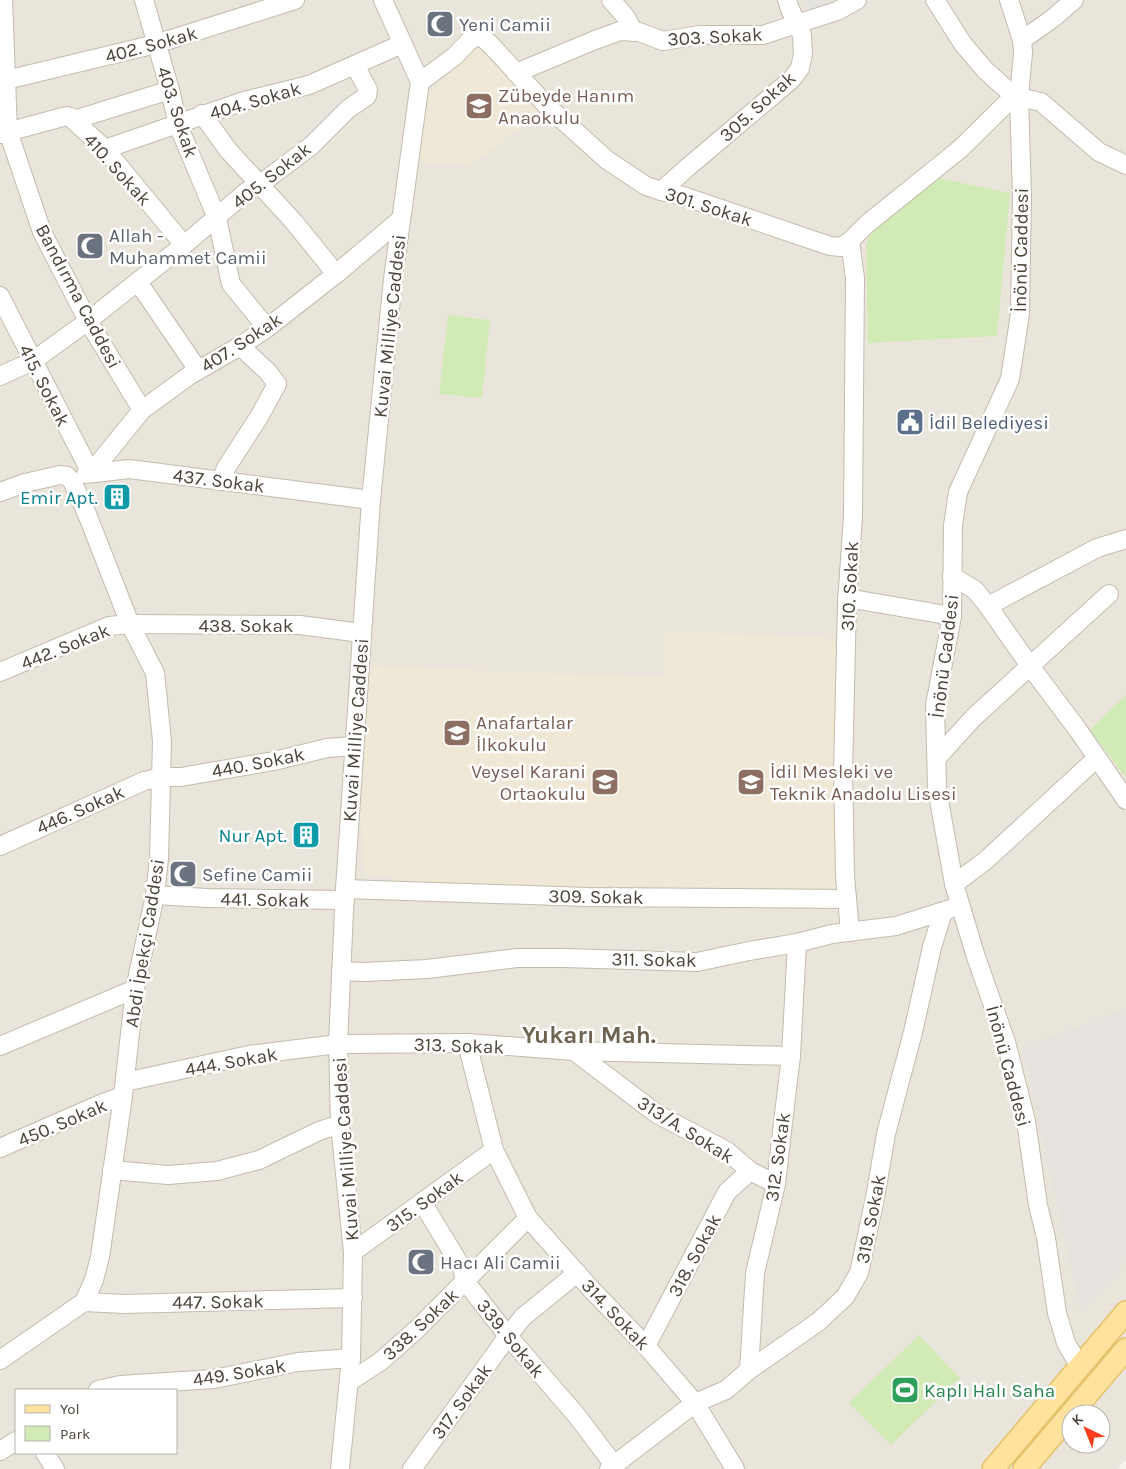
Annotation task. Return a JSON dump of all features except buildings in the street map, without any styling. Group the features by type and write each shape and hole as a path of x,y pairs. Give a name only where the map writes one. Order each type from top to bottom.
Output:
{"main road":[{"path":"993,1469 1126,1312"},
{"path":"1024,1469 1126,1349"}],"street":[{"name":"Bandırma Caddesi","path":"4,0 6,80 4,132 42,232 88,321 142,410"},
{"name":"403. Sokak","path":"144,0 178,124 217,218 232,284 267,328"},
{"name":"402. Sokak","path":"6,80 156,44 295,0"},
{"path":"383,0 420,82"},
{"path":"611,0 625,16 634,32"},
{"name":"305. Sokak","path":"661,191 792,79 800,68 803,54 802,35 787,0"},
{"name":"303. Sokak","path":"516,73 620,31 639,32 663,41 700,35 764,35 837,11 857,0"},
{"path":"935,0 963,44 985,70 1017,97 1041,102 1099,152 1122,159"},
{"name":"İnönü Caddesi","path":"1009,0 1022,40 1023,53 1017,97 1022,196 1020,314 1010,379 958,492 954,525 952,616 936,705 937,789 954,884 976,957 1008,1051 1026,1121 1038,1205 1046,1238 1057,1313 1066,1343 1080,1367"},
{"path":"1022,40 1052,19 1074,0"},
{"name":"301. Sokak","path":"420,82 456,56 469,41 479,35 490,44 546,105 607,160 646,186 684,196 830,246 841,247 850,241"},
{"name":"404. Sokak","path":"105,149 202,114 308,85 402,44"},
{"name":"405. Sokak","path":"0,376 33,361 88,321 184,245 246,192 259,185 311,146 348,109 366,96 368,90 355,65"},
{"name":"Kuvai Milliye Caddesi","path":"340,1469 351,1358 353,1298 353,1252 340,1124 338,1044 345,894 371,500 393,279 420,82"},
{"path":"4,132 59,118 77,118 170,90"},
{"path":"850,241 867,224 960,148 1017,97"},
{"path":"202,114 228,150 294,222 336,274"},
{"name":"410. Sokak","path":"70,117 105,149 184,245"},
{"name":"407. Sokak","path":"91,473 142,410 198,370 267,328 336,274 400,220"},
{"name":"310. Sokak","path":"850,241 855,278 853,515 847,598 843,772 845,876 850,932"},
{"path":"138,282 198,370"},
{"name":"415. Sokak","path":"0,296 91,473"},
{"path":"220,481 226,468 259,418 277,384 267,371 240,346"},
{"name":"437. Sokak","path":"67,476 129,469 371,500"},
{"path":"0,492 25,483 60,475 67,476"},
{"name":"Abdi İpekçi Caddesi","path":"67,476 72,481 87,514 130,624 155,673 162,742 159,858 155,895 135,989 124,1089 100,1257 94,1280 84,1302"},
{"path":"988,606 1097,548 1126,539"},
{"path":"952,576 975,590 988,606 1126,800"},
{"path":"937,758 973,718 1109,594"},
{"path":"847,598 952,616"},
{"name":"438. Sokak","path":"130,624 300,624 361,633"},
{"name":"442. Sokak","path":"0,672 109,626 130,624"},
{"name":"440. Sokak","path":"162,777 181,777 274,761 327,748 354,746"},
{"path":"954,884 985,861 1097,758"},
{"name":"446. Sokak","path":"0,846 144,781 162,777"},
{"name":"309. Sokak","path":"345,894 847,899"},
{"name":"441. Sokak","path":"155,895 236,899 345,894"},
{"name":"311. Sokak","path":"341,971 364,972 426,969 517,958 697,962 749,950 797,943 832,934 896,926 960,906"},
{"name":"319. Sokak","path":"612,1467 695,1403 726,1390 749,1370 818,1322 845,1297 859,1273 886,1134 913,1032 932,947 943,912"},
{"name":"312. Sokak","path":"749,1370 755,1273 776,1184 791,1056 797,943"},
{"path":"0,1046 135,989"},
{"name":"313. Sokak","path":"338,1044 467,1043 574,1051 791,1056"},
{"name":"314. Sokak","path":"467,1043 494,1150 528,1218 646,1346 695,1403 735,1469"},
{"name":"444. Sokak","path":"124,1089 249,1055 338,1044"},
{"name":"313/A. Sokak","path":"574,1051 657,1114 726,1151 750,1171 776,1184"},
{"name":"450. Sokak","path":"0,1148 103,1103 124,1089"},
{"path":"112,1170 168,1175 217,1170 259,1160 319,1131 340,1124"},
{"name":"315. Sokak","path":"353,1252 494,1150"},
{"name":"318. Sokak","path":"646,1346 727,1192 750,1171"},
{"name":"339. Sokak","path":"422,1202 462,1268 465,1281 508,1336 577,1416 612,1467"},
{"name":"338. Sokak","path":"349,1382 381,1361 416,1330 528,1218"},
{"name":"317. Sokak","path":"412,1469 523,1317 577,1273"},
{"name":"447. Sokak","path":"84,1302 124,1304 353,1298"},
{"path":"0,1360 84,1302"},
{"name":"449. Sokak","path":"102,1389 120,1384 214,1379 298,1362 351,1358"},
{"path":"0,1451 15,1441"},
{"path":"46,1454 55,1469"}],"shaded area":[{"path":"0,0 1126,0 1126,1459 1117,1469 0,1469"},
{"path":"804,0 832,0 808,12"},
{"name":"Zübeyde Hanım Anaokulu","path":"481,42 540,112 478,160 470,164 418,162 424,100"},
{"path":"664,631 837,639 839,891 664,886 595,886 581,888 392,882 392,875 365,874 361,817 370,666 664,678"},
{"path":"1126,1009 1126,1261 1081,1313 1022,1048"}],"green space":[{"path":"938,178 1010,193 997,336 868,343 866,246 870,234 877,223"},
{"path":"448,315 490,320 482,398 439,394"},
{"path":"1126,695 1126,778 1090,730"},
{"name":"Kaplı Halı Saha","path":"919,1335 960,1378 891,1445 849,1403"}],"place":[{"name":"Yeni Camii","path":"440,24"},
{"name":"Zübeyde Hanım Anaokulu","path":"479,106"},
{"name":"Allah - Muhammet Camii","path":"90,246"},
{"name":"İdil Belediyesi","path":"910,422"},
{"name":"Emir Apt.","path":"117,497"},
{"name":"Anafartalar İlkokulu","path":"457,733"},
{"name":"Veysel Karani Ortaokulu","path":"605,782"},
{"name":"İdil Mesleki ve Teknik Anadolu Lisesi","path":"751,782"},
{"name":"Nur Apt.","path":"306,835"},
{"name":"Sefine Camii","path":"183,874"},
{"name":"Hacı Ali Camii","path":"421,1262"},
{"name":"Kaplı Halı Saha","path":"905,1390"}],"district":[{"name":"Yukarı Mah.","path":"589,1035"}]}
